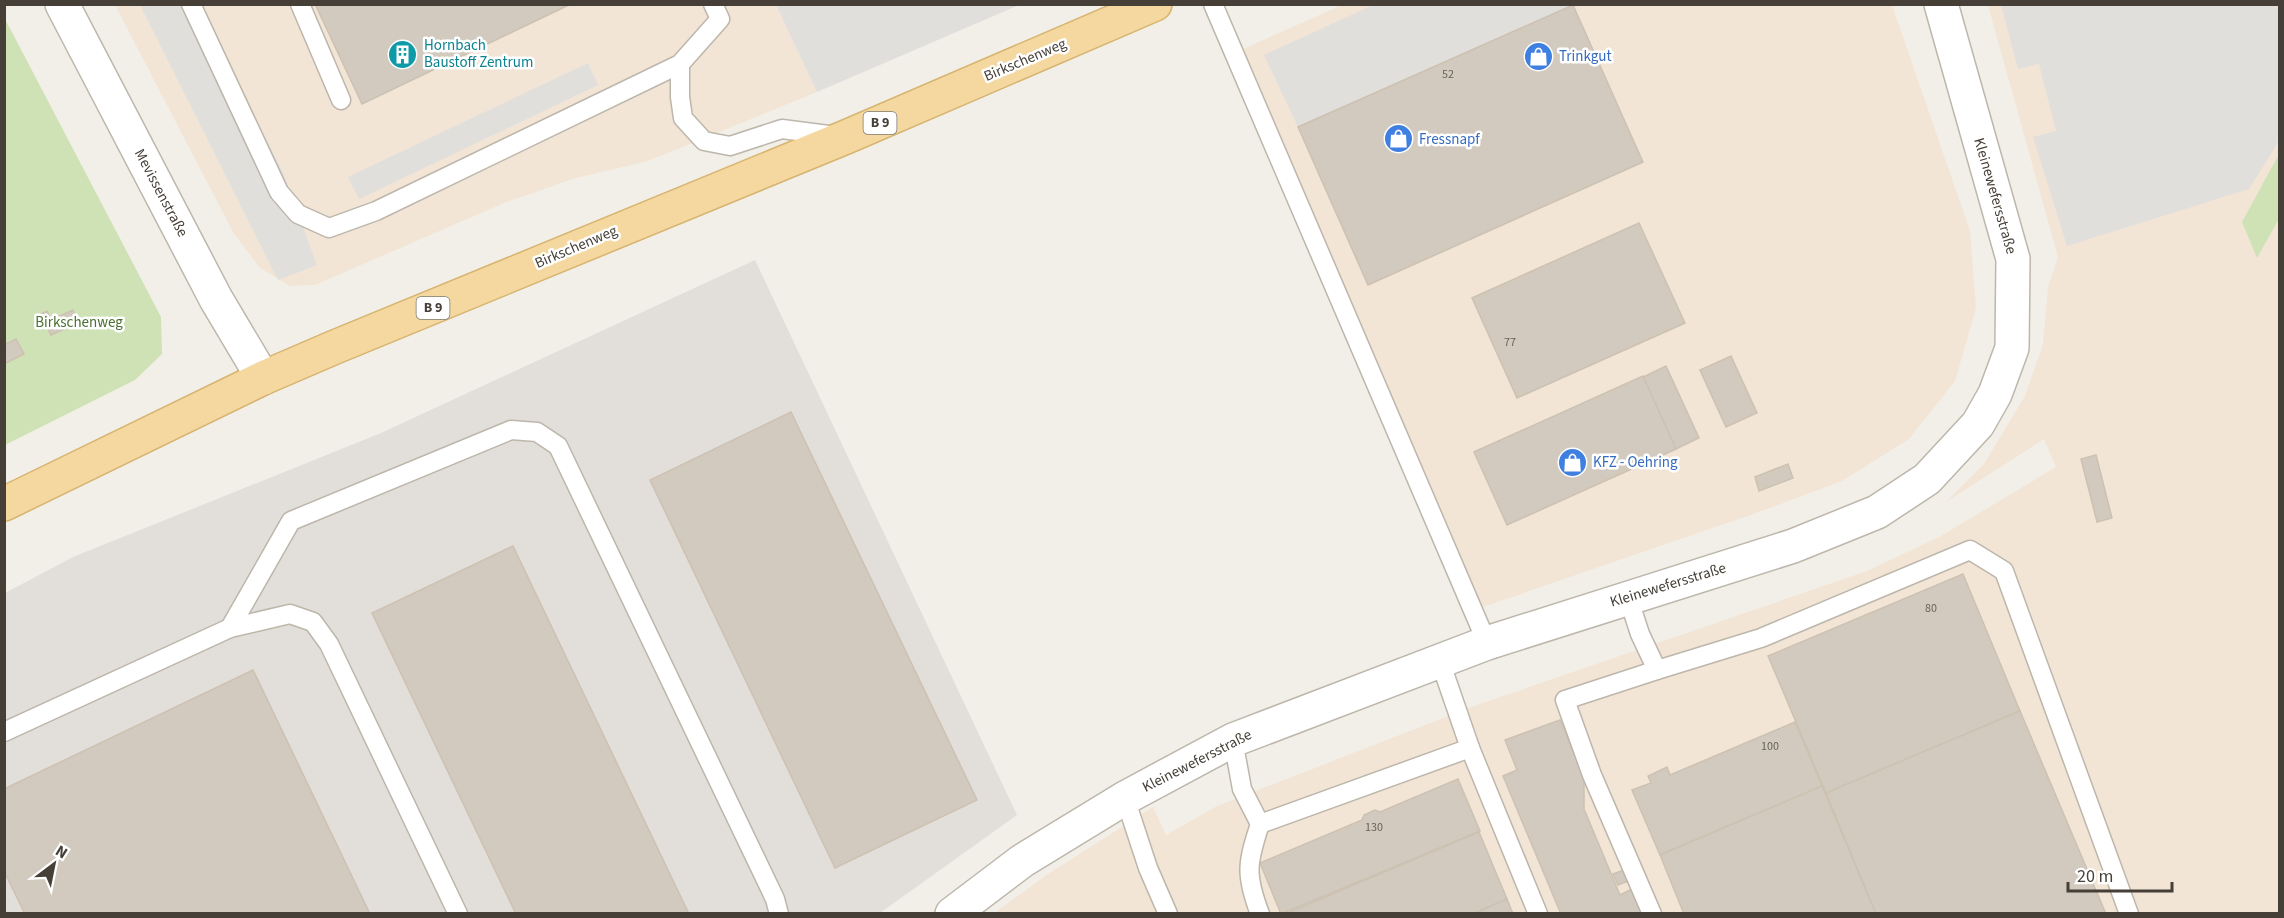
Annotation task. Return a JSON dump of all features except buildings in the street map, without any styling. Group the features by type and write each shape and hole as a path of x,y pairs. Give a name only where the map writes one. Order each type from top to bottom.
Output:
{"main road":[{"name":"Birkschenweg","path":"4,504 263,378 846,137 1155,4"}],"street":[{"name":"Mevissenstraße","path":"62,4 216,299 263,378"},
{"name":"Kleinewefersstraße","path":"952,914 1022,861 1125,798 1233,740 1487,643 1793,546 1877,512 1927,480 1978,424 1995,394 2012,348 2013,259 1941,4"}],"lane":[{"path":"190,4 279,192 298,214 329,228 386,206 680,64 720,19 713,4"},
{"path":"300,4 341,100"},
{"path":"1213,4 1487,643"},
{"path":"680,64 680,97 683,118 704,141 730,146 782,129 846,137"},
{"path":"230,628 291,521 511,429 537,432 558,446 775,899 779,914"},
{"path":"1652,914 1592,775 1565,699 1761,638 1970,550 2004,571 2129,914"},
{"path":"1628,597 1640,634 1656,670"},
{"path":"4,732 230,628 290,614 313,622 329,644 458,914"},
{"path":"1440,661 1470,748 1538,914"},
{"path":"1233,740 1242,789 1260,824 1249,856 1249,886 1260,914"},
{"path":"1260,824 1470,748"},
{"path":"1125,798 1148,868 1168,914"}],"shaded area":[{"path":"115,5 776,5 817,92 648,161 576,178 504,203 315,285 290,286 260,268 233,232"},
{"path":"140,5 198,5 282,170 317,265 278,280"},
{"path":"776,5 1019,5 817,92"},
{"path":"1342,5 1892,5 1970,231 1976,308 1955,381 1909,439 1842,481 1762,511 1480,608 1241,50"},
{"path":"1373,5 1573,5 1298,127 1264,55"},
{"path":"1988,5 2279,5 2279,154 2243,222 2257,258 2279,219 2279,913 993,914 1045,876 1153,807 1166,835 1217,806 1474,706 1867,571 1939,537 2056,467 2044,439 1946,502 1984,464 2025,396 2043,344 2048,287 2058,257"},
{"path":"2001,5 2279,5 2279,141 2249,189 2067,246 2033,137 2056,131 2039,64 2018,69"},
{"path":"588,63 598,85 359,199 348,177"},
{"path":"755,260 1017,815 880,913 5,914 5,593 73,557 381,433"}],"green space":[{"name":"Birkschenweg","path":"4,17 161,317 162,354 135,380 5,445"},
{"path":"2279,154 2279,219 2257,258 2242,222"}],"place":[{"name":"Hornbach Baustoff Zentrum","path":"403,54"},
{"name":"Trinkgut","path":"1538,56"},
{"name":"Fressnapf","path":"1398,139"},
{"name":"KFZ - Oehring","path":"1572,462"}]}
